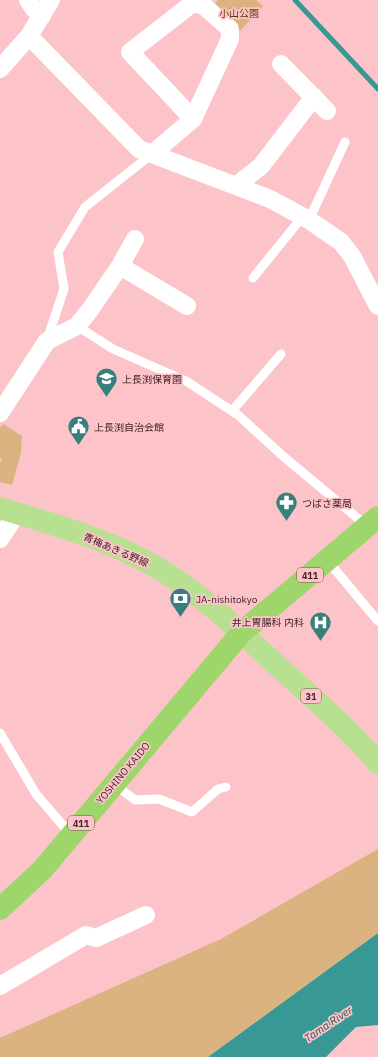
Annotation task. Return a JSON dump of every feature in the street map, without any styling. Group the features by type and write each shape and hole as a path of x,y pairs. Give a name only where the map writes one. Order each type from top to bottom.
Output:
{"highway":[{"name":"411","path":"242,632 372,522"},
{"name":"YOSHINO KAIDO","path":"0,909 43,869 242,632"}],"main road":[{"name":"青梅あきる野線","path":"9,510 97,540 146,561 187,588 242,632 337,721 378,763"}],"street":[{"path":"28,0 34,9 46,8"},
{"path":"152,154 193,119 230,39 230,29 204,6 193,3 130,52 193,119"},
{"path":"0,69 29,36 46,8"},
{"path":"29,36 139,149 237,185 270,199 306,218 341,242 352,256 378,306"},
{"path":"281,64 327,111"},
{"path":"237,185 261,166 314,97"},
{"path":"0,413 47,341 77,326 104,291 135,239"},
{"path":"120,266 187,306"},
{"path":"0,539 9,510"},
{"path":"0,986 86,935 96,938 146,915"}],"lane":[{"path":"252,278 306,218 345,142"},
{"path":"47,341 64,289 58,252 85,207 152,154"},
{"path":"77,326 112,349 186,381 232,411 372,522"},
{"path":"232,411 281,354"},
{"path":"327,560 378,621"},
{"path":"0,733 36,794 71,835"},
{"path":"114,784 135,800 158,799 192,812 218,789 226,787"}],"green space":[{"name":"小山公園","path":"218,0 256,0 263,6 240,31 213,6"},
{"path":"3,424 22,436 21,453 12,485 0,482 0,463 2,459 0,458 0,428"},
{"path":"378,849 378,933 208,1057 0,1057 0,1038 221,939"}],"water":[{"name":"Tama River","path":"378,933 378,1025 356,1027 326,1057 208,1057"}],"waterway":[{"path":"295,0 378,89"}],"place":[{"name":"上長渕保育園","path":"107,398"},
{"name":"上長渕自治会館","path":"78,446"},
{"name":"つばさ薬局","path":"286,522"},
{"name":"JA-nishitokyo","path":"180,618"},
{"name":"井上胃腸科 内科","path":"320,642"}]}
